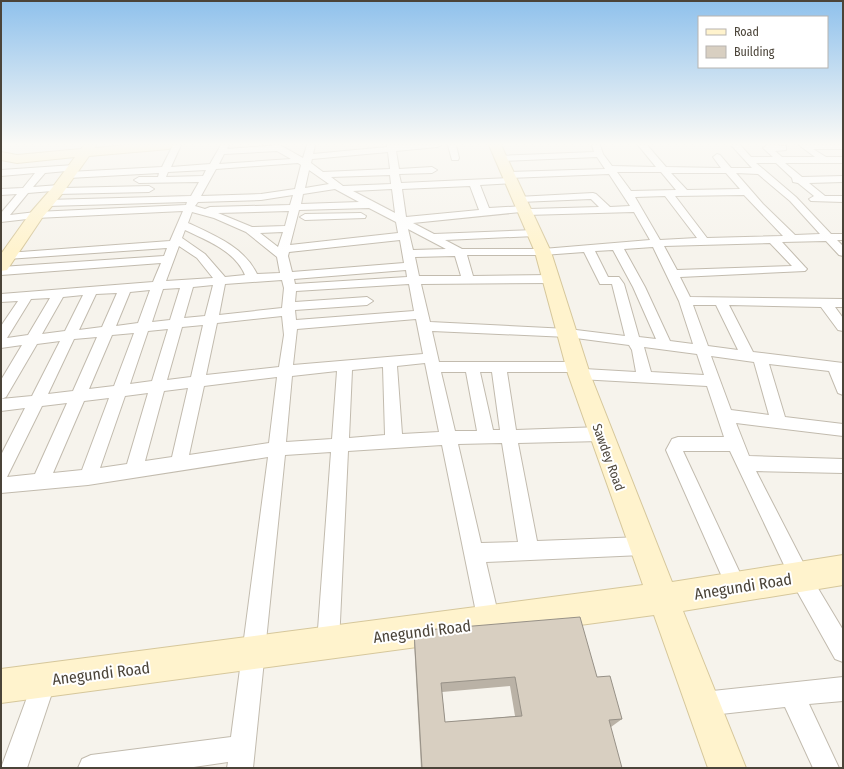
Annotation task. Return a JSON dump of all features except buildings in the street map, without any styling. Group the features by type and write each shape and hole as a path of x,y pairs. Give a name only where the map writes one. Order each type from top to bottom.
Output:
{"street":[{"path":"1,219 34,181"},
{"path":"64,181 198,193 260,196 383,181"},
{"path":"4,261 36,215 64,181"},
{"path":"5,182 1,191 27,190 64,181 75,181"},
{"path":"136,211 158,181"},
{"path":"88,477 160,285 168,259 183,225 193,209 198,193 204,181"},
{"path":"91,768 241,758 285,371 291,336 289,308 290,288 282,252 301,181"},
{"path":"331,181 460,252 468,280"},
{"path":"396,181 395,217 404,236 421,320 489,622"},
{"path":"411,181 437,184 474,183 518,196 607,210 637,209"},
{"path":"290,288 369,284 410,266 460,252 518,196 526,181"},
{"path":"1,219 36,215 193,209 395,217 485,211 552,181"},
{"path":"580,181 607,210"},
{"path":"619,181 657,243 673,274 685,301 703,350 735,444 800,577 843,651"},
{"path":"674,181 684,193"},
{"path":"736,181 792,238"},
{"path":"773,181 830,237 843,253"},
{"path":"801,181 823,199"},
{"path":"474,183 485,211"},
{"path":"628,194 746,192"},
{"path":"47,203 145,200 198,193"},
{"path":"668,193 704,241"},
{"path":"518,196 588,248 604,281 615,280 618,284 633,341 638,350 645,377"},
{"path":"432,237 518,196 594,196"},
{"name":"Sawdey Road","path":"518,196 552,279 579,371 600,434 727,768"},
{"path":"793,199 843,199"},
{"path":"293,212 373,205"},
{"path":"193,209 218,216 250,230 282,252 404,236"},
{"path":"183,225 211,238 233,253 250,268 252,277"},
{"path":"250,230 289,229"},
{"path":"588,248 657,243 843,237"},
{"path":"673,274 801,269 773,239"},
{"path":"4,261 176,242 201,256 220,279"},
{"path":"618,246 639,287 665,345"},
{"path":"1,271 168,259"},
{"path":"1,298 220,279 410,266 468,280 552,279"},
{"path":"179,463 220,279"},
{"path":"134,469 188,282"},
{"path":"368,319 369,284"},
{"path":"41,480 126,287"},
{"path":"1,472 92,290"},
{"path":"1,393 59,293"},
{"path":"1,337 28,295"},
{"path":"1,343 211,320 289,308 368,301"},
{"path":"685,301 826,304 843,303"},
{"path":"720,301 754,356 779,422"},
{"path":"826,304 843,327"},
{"path":"291,325 368,319 421,320 568,333 839,367 843,389"},
{"path":"1,405 78,397 285,371 390,362 579,371 714,381"},
{"path":"390,362 394,442"},
{"path":"328,643 344,366"},
{"path":"472,367 486,437"},
{"path":"499,367 509,437 529,550"},
{"path":"726,416 843,430"},
{"path":"1,485 41,480 88,477 277,449 448,438 600,434"},
{"path":"735,444 678,444 674,450 737,588"},
{"path":"744,463 843,466"},
{"path":"473,552 642,546"},
{"name":"Anegundi Road","path":"1,686 737,588 843,570"},
{"path":"14,768 44,681"},
{"path":"703,704 843,688"},
{"path":"790,694 826,768"}]}
